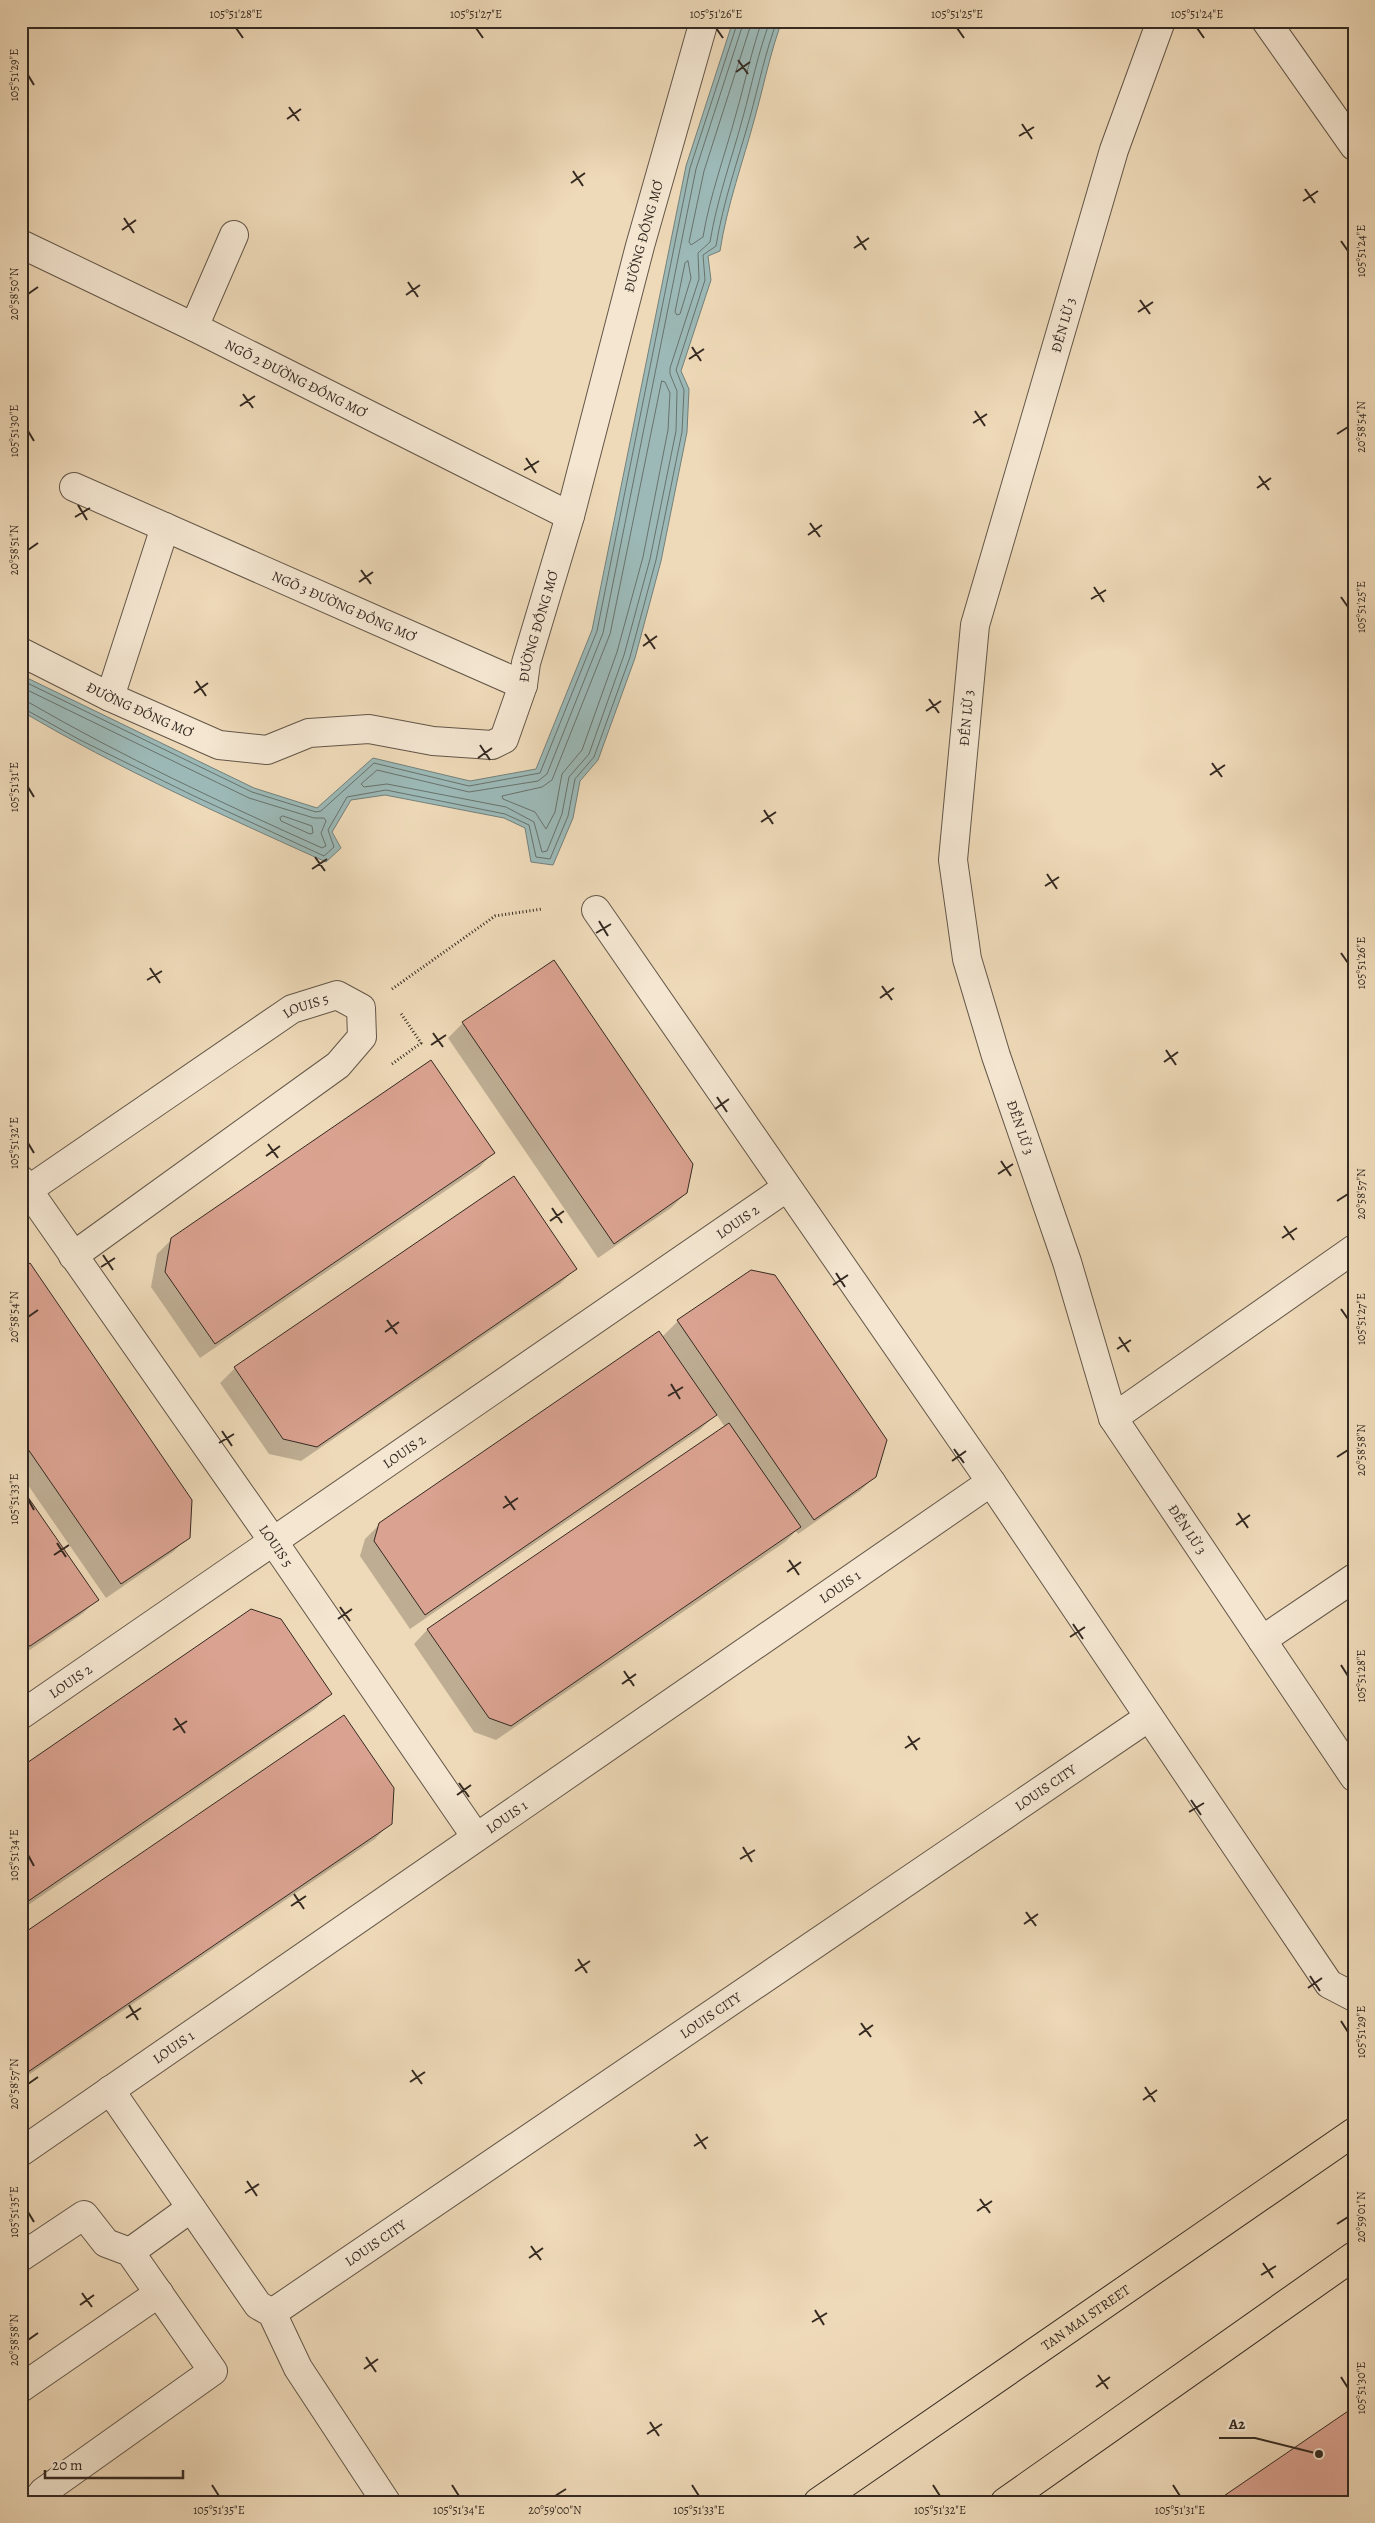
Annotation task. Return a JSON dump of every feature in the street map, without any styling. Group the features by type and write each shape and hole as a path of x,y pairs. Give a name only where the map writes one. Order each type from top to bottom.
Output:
{"main road":[{"name":"TAN MAI STREET","path":"818,2502 1354,2132"},
{"path":"1016,2499 1354,2256"}],"street":[{"name":"ĐƯỜNG ĐỒNG MƠ","path":"21,652 110,697 219,744 268,750 309,733 369,729 433,741 492,745 504,739 523,684 526,663 570,516 640,246 704,21"},
{"name":"ĐỀN LỪ 3","path":"1161,21 1114,150 975,625 953,860 968,958 996,1056 1067,1262 1113,1418 1354,1777"},
{"path":"1266,21 1354,146"},
{"path":"194,327 234,235"},
{"name":"NGÕ 2 ĐƯỜNG ĐỒNG MƠ","path":"21,244 194,327 570,516"},
{"name":"NGÕ 3 ĐƯỜNG ĐỒNG MƠ","path":"74,487 523,684"},
{"path":"110,697 165,526"},
{"path":"596,910 786,1188 991,1482 1329,1984 1354,1997"},
{"name":"LOUIS 5","path":"73,1256 338,1065 362,1038 361,1008 337,995 292,1009 25,1185 73,1256 273,1541 476,1837"},
{"name":"LOUIS 2","path":"21,1715 786,1188"},
{"path":"1113,1418 1354,1249"},
{"name":"LOUIS 1","path":"21,2152 991,1482"},
{"path":"1262,1640 1354,1578"},
{"name":"LOUIS CITY","path":"272,2313 1148,1717"},
{"path":"110,2090 258,2306 272,2313 298,2368 386,2502"},
{"path":"130,2252 191,2208"},
{"path":"21,2257 84,2215 106,2243 130,2252 213,2371 43,2492 35,2502"},
{"path":"21,2388 159,2293"}],"path":[{"path":"388,992 495,916 542,909"},
{"path":"392,1064 421,1044 397,1007"}],"water":[{"path":"733,21 782,21 731,200 720,251 708,256 711,280 681,371 689,389 687,432 661,561 635,658 598,760 580,781 573,818 553,865 531,862 525,828 504,818 385,795 351,800 332,832 341,848 326,862 133,772 21,711 21,675 254,788 317,808 373,758 470,781 536,769 592,630 686,166"}],"building":[{"path":"554,960 693,1164 687,1193 614,1244 462,1022"},
{"path":"431,1060 495,1153 215,1344 165,1272 171,1238"},
{"path":"514,1176 577,1269 317,1447 283,1439 234,1367"},
{"path":"30,1263 192,1500 190,1538 121,1584 21,1439 21,1269"},
{"path":"751,1270 775,1275 887,1440 876,1477 814,1520 677,1320"},
{"path":"659,1331 717,1415 425,1615 374,1541 379,1523"},
{"path":"729,1423 801,1527 511,1726 489,1718 427,1629"},
{"path":"21,1487 99,1600 30,1646 21,1644"},
{"path":"251,1609 281,1619 332,1694 21,1906 21,1767"},
{"path":"344,1715 394,1788 392,1824 28,2072 21,2061 21,1935"},
{"path":"1354,2407 1354,2502 1215,2502"}],"place":[{"name":"A2","path":"1319,2454"}]}
